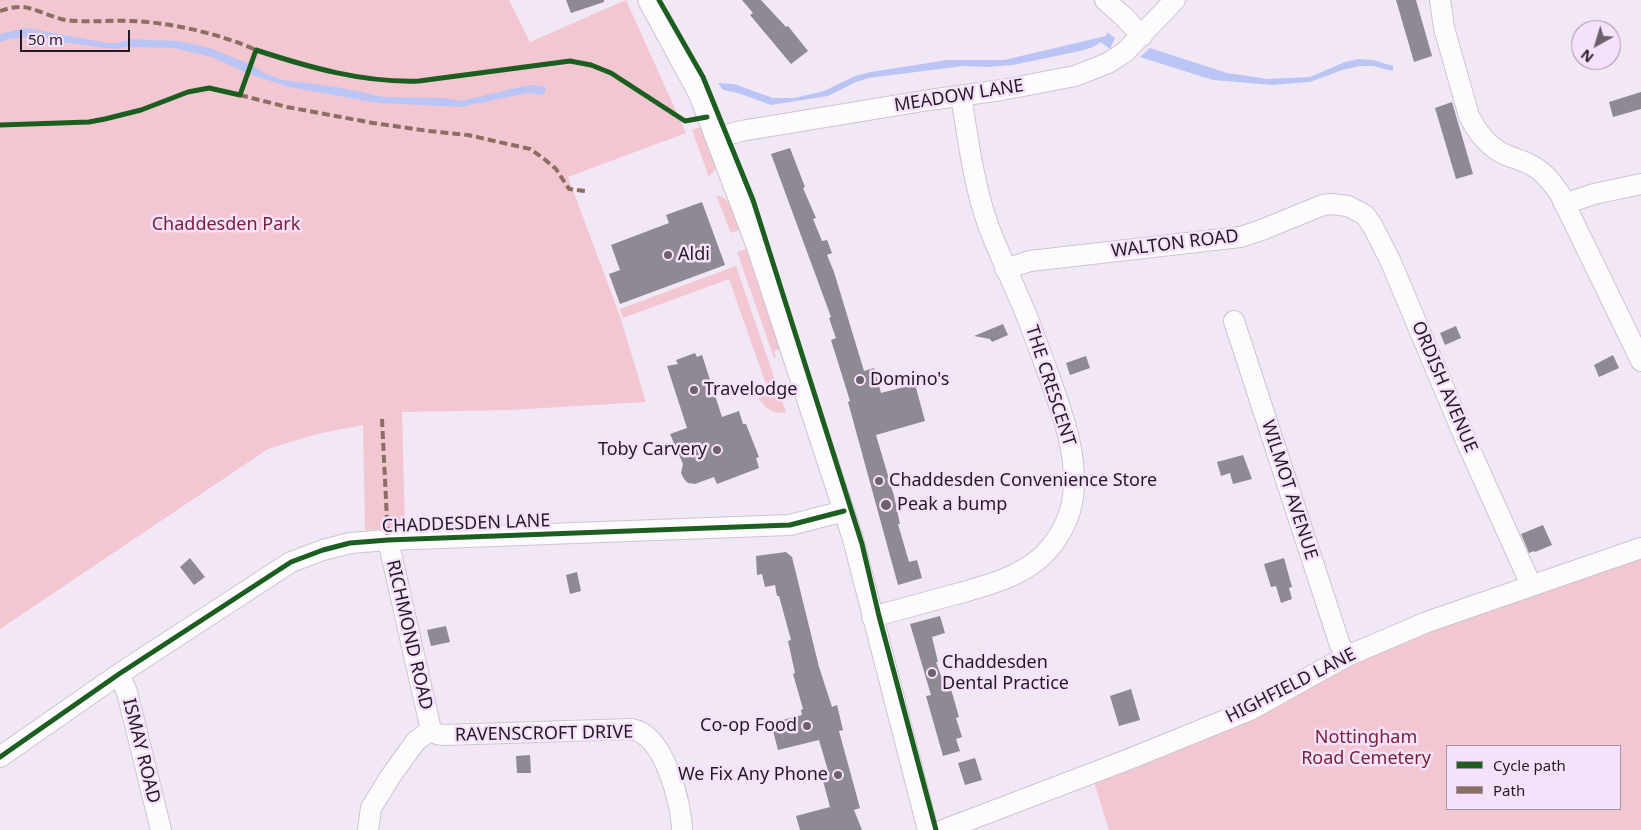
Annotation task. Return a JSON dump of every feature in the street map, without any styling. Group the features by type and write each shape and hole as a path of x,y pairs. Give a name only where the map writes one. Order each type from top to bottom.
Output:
{"street":[{"path":"648,0 699,94 760,256 844,511 928,830"},
{"path":"1105,0 1142,36"},
{"name":"MEADOW LANE","path":"716,138 742,131 1038,84 1084,72 1108,63 1119,56 1142,36 1174,0"},
{"path":"1440,0 1444,28 1469,116 1478,133 1501,153 1521,160 1538,169 1554,185 1641,361"},
{"name":"THE CRESCENT","path":"872,618 1017,574 1043,556 1068,519 1072,505 1074,488 1070,443 1058,403 1025,312 1005,269 982,206 961,96"},
{"path":"1564,204 1594,194 1641,184"},
{"name":"WALTON ROAD","path":"1005,269 1030,261 1240,237 1323,205 1340,205"},
{"name":"ORDISH AVENUE","path":"1340,205 1360,211 1372,225 1531,584"},
{"name":"WILMOT AVENUE","path":"1234,321 1340,644 1347,656"},
{"name":"CHADDESDEN LANE","path":"0,757 119,674 291,562 322,550 388,540 790,525 844,511"},
{"name":"RICHMOND ROAD","path":"388,540 431,730"},
{"name":"HIGHFIELD LANE","path":"942,830 1132,758 1250,710 1347,656 1427,622 1531,584 1641,548"},
{"name":"ISMAY ROAD","path":"119,674 127,692 161,830"},
{"name":"RAVENSCROFT DRIVE","path":"368,830 370,808 390,776 416,741 431,730 437,734 444,735 622,729 640,732 649,738 656,747 678,797 682,830"}],"green space":[{"name":"Chaddesden Park","path":"0,0 509,0 530,42 626,0 686,133 568,177 620,316 646,402 510,410 402,412 405,528 365,530 363,425 317,434 268,449 0,629"},
{"path":"702,126 718,165 709,177 692,130"},
{"path":"716,195 727,200 733,208 740,230 731,233"},
{"path":"746,249 781,349 774,351 776,357 774,358 737,252"},
{"path":"736,266 786,412 773,412 758,397 769,393 729,279 623,318 620,309"},
{"name":"Nottingham Road Cemetery","path":"1641,557 1641,830 1109,830 1094,782 1376,652 1502,603"}],"water":[{"path":"26,28 108,43 132,39 178,41 210,48 283,80 337,87 385,97 444,98 461,101 524,86 546,87 544,95 527,93 461,107 378,103 289,87 249,74 212,57 173,48 129,47 114,49 61,42 40,36 0,42 0,34"},
{"path":"1107,32 1115,38 1110,49 1101,42 1080,51 1013,65 963,66 869,78 856,82 828,96 771,105 738,93 723,90 718,83 734,84 773,98 794,98 824,91 855,76 871,72 947,60 1004,60 1106,36"},
{"path":"1150,48 1227,73 1268,79 1310,77 1345,62 1359,59 1373,60 1393,66 1393,71 1373,66 1360,66 1342,70 1310,82 1273,85 1213,80 1140,57"}],"building":[{"path":"566,0 604,0 604,2 571,13"},
{"path":"742,0 761,0 786,27 788,26 808,51 791,64 750,15 753,13"},
{"path":"1396,0 1416,0 1432,56 1414,62"},
{"path":"1641,92 1641,109 1613,117 1609,102"},
{"path":"1452,102 1473,174 1456,179 1435,108"},
{"path":"790,148 805,187 803,188 816,218 813,219 822,241 827,240 832,253 827,255 834,272 864,371 874,368 881,393 915,384 925,421 876,435 894,496 900,524 898,524 909,562 917,560 922,578 898,585 848,402 850,401 831,340 836,338 829,318 831,317 771,154"},
{"name":"Aldi","path":"702,202 725,265 620,304 609,274 620,270 611,245 669,223 666,215"},
{"path":"1003,324 1008,335 992,342 990,339 974,336"},
{"path":"1456,326 1461,338 1445,345 1440,333"},
{"name":"Toby Carvery","path":"695,353 697,357 702,355 722,417 739,411 743,424 746,424 759,457 756,458 759,468 717,484 714,477 695,484 688,483 684,479 681,473 683,464 670,434 687,428 667,366 678,364 676,360"},
{"path":"1613,355 1619,368 1599,377 1594,365"},
{"path":"1086,356 1090,368 1070,375 1066,363"},
{"path":"1243,455 1252,479 1233,484 1230,473 1221,476 1217,462"},
{"path":"1543,525 1552,545 1529,553 1521,534"},
{"path":"786,552 792,557 819,667 832,707 837,705 843,730 839,731 860,808 854,810 862,830 800,830 796,816 830,807 822,777 829,774 819,740 778,750 771,723 802,715 801,710 803,709 793,674 795,673 788,641 791,640 779,596 777,596 775,585 765,587 762,574 757,575 756,556"},
{"path":"190,558 205,577 194,585 180,567"},
{"path":"1284,558 1292,587 1289,588 1292,599 1281,603 1276,586 1271,587 1264,564"},
{"path":"577,572 581,591 570,594 566,575"},
{"path":"940,616 945,633 932,637 938,662 936,662 946,690 951,689 959,717 956,718 962,737 956,739 960,751 943,756 926,696 931,695 910,624"},
{"path":"446,626 450,642 431,646 427,630"},
{"path":"1131,689 1140,720 1119,726 1110,696"},
{"path":"530,755 531,773 517,773 516,756"},
{"path":"975,758 982,780 965,785 958,763"}],"marked path":[{"path":"0,11 14,7 24,7 66,20 131,21 178,26 211,34 256,50"},
{"path":"240,95 287,107 373,123 468,135 530,149 556,169 569,189 585,191"},
{"path":"382,419 388,540"}],"cycle path":[{"path":"659,0 703,77 753,200 862,544 879,616 936,830"},
{"path":"0,125 89,122 141,110 188,92 209,88 240,95 256,50 336,73 398,81 419,81 570,61 591,65 611,73 685,121 707,117"},
{"path":"0,757 119,674 291,562 323,550 350,543 388,540 790,525 844,511"}],"place":[{"name":"Aldi","path":"668,255"},
{"name":"Domino's","path":"860,380"},
{"name":"Travelodge","path":"694,390"},
{"name":"Toby Carvery","path":"717,450"},
{"name":"Chaddesden Convenience Store","path":"879,481"},
{"name":"Peak a bump","path":"886,505"},
{"name":"Chaddesden Dental Practice","path":"932,673"},
{"name":"Co-op Food","path":"807,726"},
{"name":"We Fix Any Phone","path":"838,775"}]}
